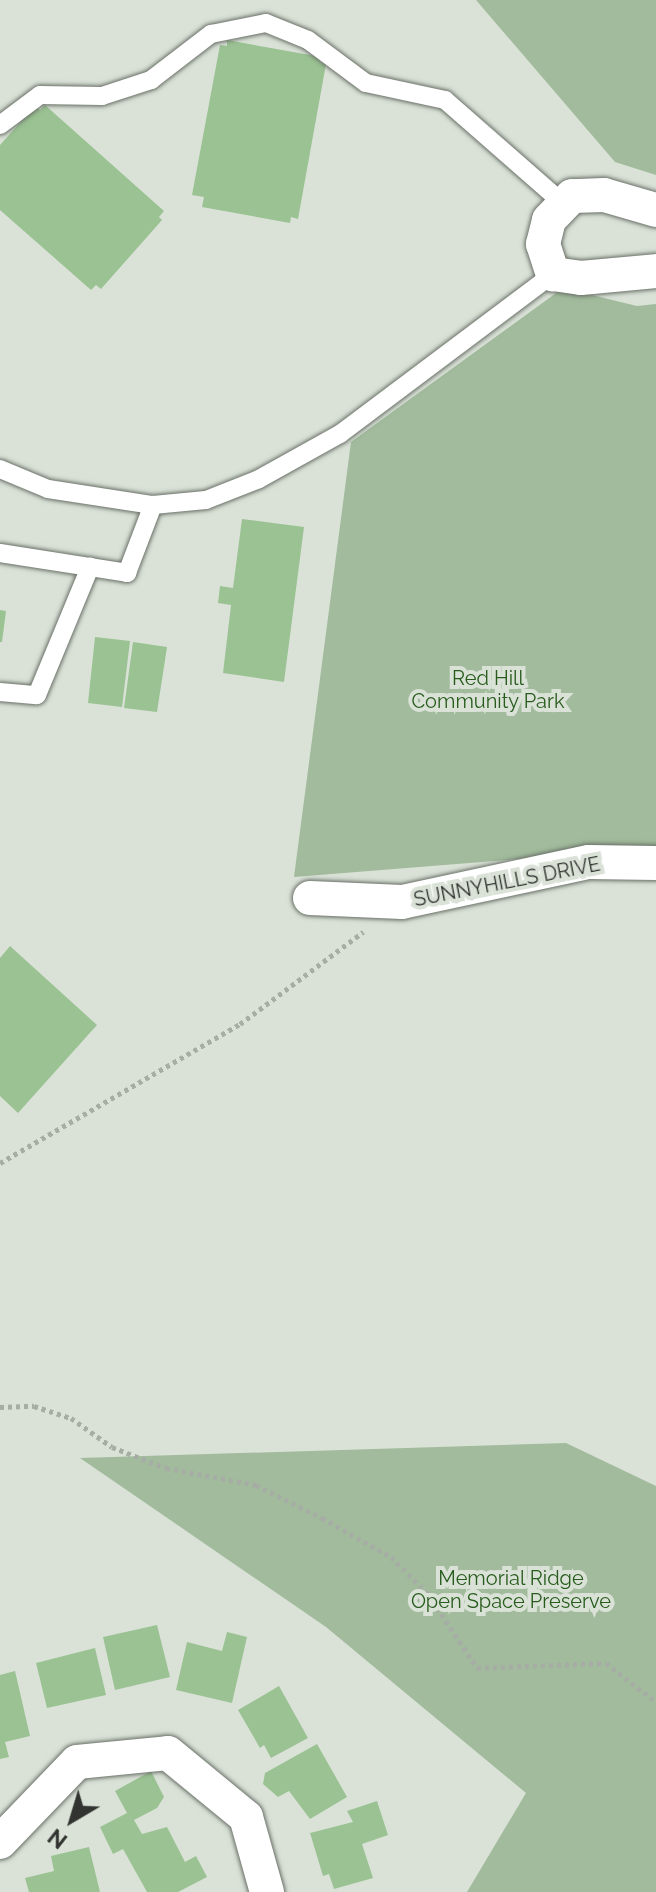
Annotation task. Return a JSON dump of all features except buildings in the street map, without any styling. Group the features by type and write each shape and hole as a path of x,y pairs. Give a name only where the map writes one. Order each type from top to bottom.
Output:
{"street":[{"path":"656,210 604,195 572,196 549,220 543,244 553,274 581,278 656,271"},
{"name":"SUNNYHILLS DRIVE","path":"310,898 402,902 589,862 656,863"},
{"path":"0,1842 77,1762 168,1753 246,1817 267,1892"}],"lane":[{"path":"0,125 40,95 102,96 151,80 211,34 266,23 308,40 366,83 445,100 564,204"},
{"path":"0,469 48,489 153,505 206,500 259,479 340,434 553,274"},
{"path":"0,553 127,573 153,505"},
{"path":"0,692 37,695 90,567"}],"path":[{"path":"0,1163 240,1024 402,902"},
{"path":"0,1407 34,1406 71,1418 112,1447 166,1468 256,1485 322,1518 391,1557 428,1594 477,1668 606,1663 656,1702"}],"green space":[{"path":"476,0 656,0 656,175 615,162"},
{"name":"Red Hill Community Park","path":"563,288 637,306 656,304 656,848 294,877 351,442"},
{"name":"Memorial Ridge Open Space Preserve","path":"566,1443 656,1486 656,1892 467,1892 526,1793 326,1627 80,1458"}]}
